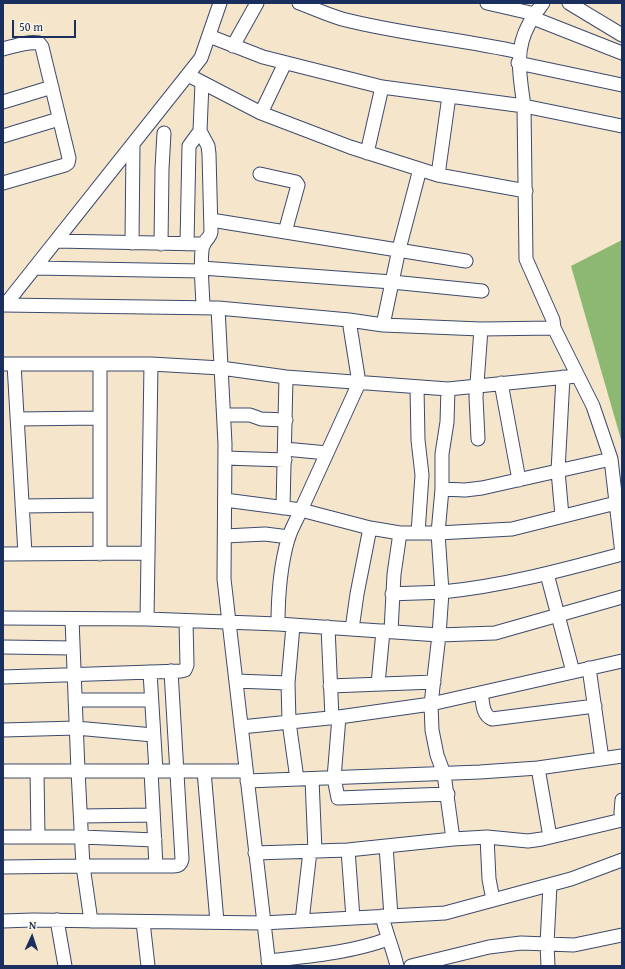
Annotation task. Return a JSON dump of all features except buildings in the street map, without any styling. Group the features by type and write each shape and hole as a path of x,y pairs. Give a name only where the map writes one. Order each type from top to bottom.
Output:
{"street":[{"path":"4,305 56,242 201,58 220,3"},
{"path":"233,46 257,3"},
{"path":"299,3 340,18 362,23 482,44 519,57 622,85"},
{"path":"488,3 534,16 619,52 619,40 622,35 569,3"},
{"path":"392,594 442,592 517,580 547,574 622,554 611,459 593,406 554,328 553,320 526,258 524,106 519,57 529,23 543,3"},
{"path":"209,36 263,57 382,87 524,106 622,126"},
{"path":"3,50 25,43 39,43 42,47 69,158 68,163 65,165 3,183"},
{"path":"261,113 286,63"},
{"path":"188,75 261,113 367,153 438,175 526,191"},
{"path":"202,83 200,131 208,146 209,154 210,220 210,237 204,244 202,269 203,308"},
{"path":"3,102 52,87"},
{"path":"367,153 382,87"},
{"path":"438,175 449,96"},
{"path":"3,136 59,119"},
{"path":"187,244 189,146 200,131"},
{"path":"161,244 164,133"},
{"path":"132,243 133,145"},
{"path":"383,324 399,249 420,169"},
{"path":"260,174 296,182 298,185 285,232"},
{"path":"210,220 399,249 466,261"},
{"path":"56,242 204,244"},
{"path":"35,268 202,269 392,282 482,290"},
{"path":"4,305 218,308 383,324 480,328 554,328"},
{"path":"218,308 225,458 224,579 269,964 346,951 369,946 388,939"},
{"path":"278,624 278,590 289,537 359,383 349,320"},
{"path":"478,439 476,406 480,328"},
{"path":"25,554 17,418 8,364 151,364 221,368 286,377 448,389 577,376"},
{"path":"147,619 151,364"},
{"path":"100,365 100,554"},
{"path":"284,508 286,377"},
{"path":"562,516 558,471 563,377"},
{"path":"501,383 519,480"},
{"path":"417,387 417,426 422,475 418,533"},
{"path":"448,389 447,422 442,454 442,489 438,533 442,592 439,635 431,704 432,730 437,755 444,774 448,794 453,839"},
{"path":"224,415 286,420"},
{"path":"17,418 100,418"},
{"path":"225,458 285,454 327,454"},
{"path":"442,489 465,490 482,488 611,459"},
{"path":"225,500 301,510 370,528 400,533 438,533 512,528 616,503"},
{"path":"22,506 100,506"},
{"path":"352,629 357,594 370,528"},
{"path":"378,684 392,594 395,557 400,533"},
{"path":"224,536 265,534 289,537"},
{"path":"3,554 148,553"},
{"path":"547,574 573,672"},
{"path":"3,618 147,619 278,624 439,635 495,634 622,597"},
{"path":"72,619 82,837 91,921"},
{"path":"3,677 181,671 187,668 186,621"},
{"path":"293,626 288,683 289,722 297,779"},
{"path":"328,627 330,686 335,718 334,778 338,798 448,794"},
{"path":"3,647 73,648"},
{"path":"241,727 335,718 431,704 622,661"},
{"path":"590,668 602,759"},
{"path":"3,867 178,866 181,863 182,859 171,671"},
{"path":"150,672 153,735 153,815 156,866"},
{"path":"236,681 288,683"},
{"path":"330,686 434,682"},
{"path":"481,693 485,714 488,718 492,719 595,706"},
{"path":"75,700 151,700"},
{"path":"3,730 76,728 153,735"},
{"path":"3,771 204,771 247,776 297,779 444,774 538,768 622,756"},
{"path":"538,768 550,837"},
{"path":"37,771 38,837"},
{"path":"204,771 217,922"},
{"path":"302,921 313,851 312,778"},
{"path":"255,853 348,850 487,837 528,841 622,820 622,800"},
{"path":"81,816 153,815"},
{"path":"3,837 82,837 155,840"},
{"path":"487,837 489,879 493,900"},
{"path":"386,846 386,916 388,939 395,954 397,966"},
{"path":"348,850 353,918"},
{"path":"3,921 57,920 263,923 445,913 571,879 622,860"},
{"path":"548,966 547,944 550,885"},
{"path":"57,920 65,966"},
{"path":"143,922 148,966"},
{"path":"411,966 426,964 489,947 522,943 574,945 622,935"},
{"path":"605,939 622,944"}],"green space":[{"path":"622,240 622,443 571,266"}]}
